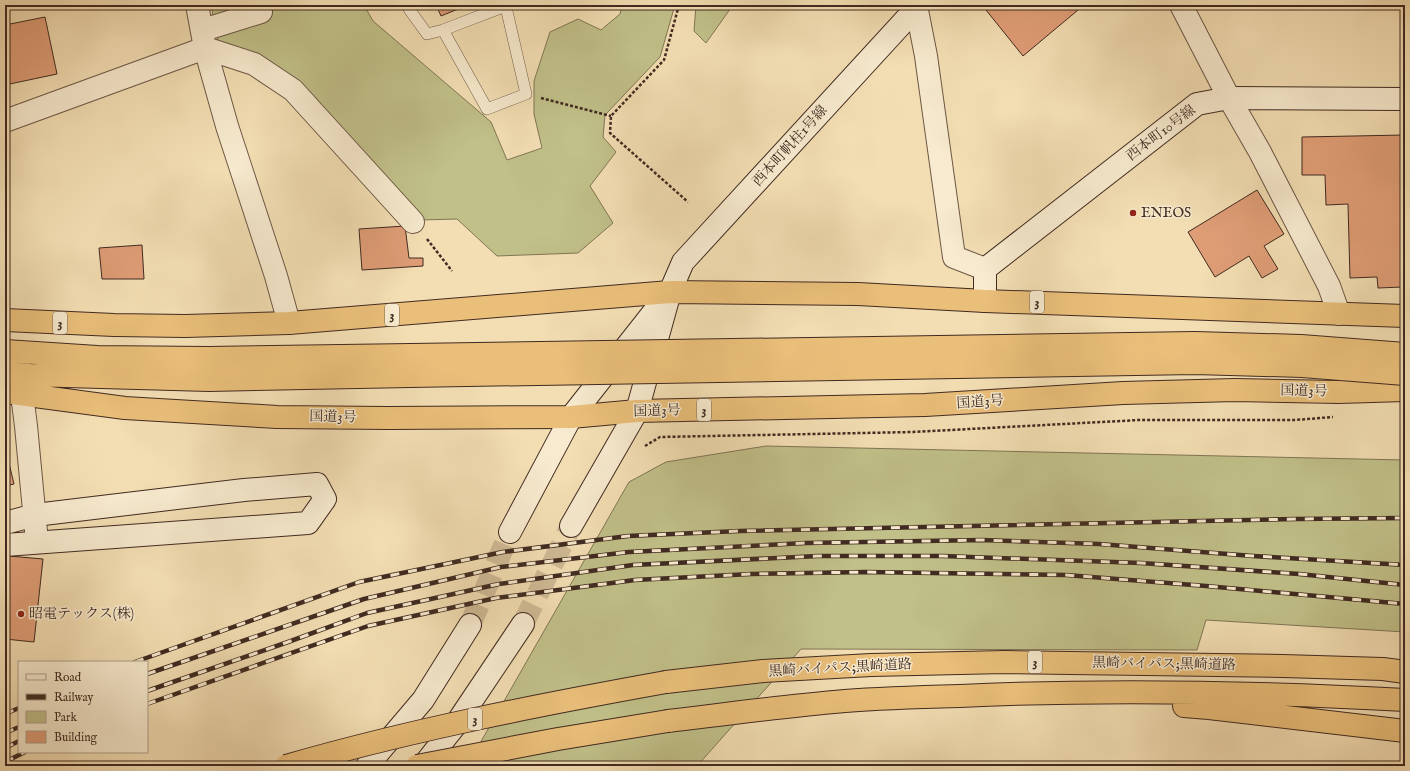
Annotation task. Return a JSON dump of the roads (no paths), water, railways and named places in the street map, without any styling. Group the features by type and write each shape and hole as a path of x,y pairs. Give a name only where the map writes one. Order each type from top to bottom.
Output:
{"highway":[{"name":"3","path":"5,316 114,325 192,326 289,323 670,292 858,294 1405,316"},
{"path":"5,351 97,357 208,358 1195,343 1301,346 1405,354"},
{"path":"5,373 209,380 1195,363 1302,366 1405,374"},
{"name":"国道3号","path":"13,394 125,408 277,417 388,418 571,417 637,412 925,405 1123,393 1235,390 1340,392 1405,390"},
{"name":"黒崎バイパス;黒崎道路","path":"286,766 438,726 556,702 666,682 779,670 871,665 997,662 1283,666 1405,670"},
{"name":"黒崎バイパス;黒崎道路","path":"417,766 558,739 668,722 753,710 847,701 1017,693 1158,692 1284,694 1405,700"},
{"path":"1017,693 1209,708 1405,731"}],"street":[{"path":"198,5 204,39 227,126 276,276 289,323"},
{"path":"1181,5 1229,98 1260,152 1329,286 1339,314"},
{"path":"917,6 926,56 954,257 985,269 985,300"},
{"name":"西本町帆柱1号線","path":"670,292 683,262 917,6"},
{"path":"5,121 204,39 261,12"},
{"path":"204,39 254,64 293,90 413,222"},
{"name":"西本町10号線","path":"985,269 1197,104 1229,98 1405,99"},
{"path":"571,526 637,412 670,292"},
{"path":"510,532 571,417 670,292"},
{"path":"13,394 35,515 37,542"},
{"path":"5,523 35,515 244,490 317,484 326,498 308,523 5,544"},
{"path":"366,766 423,700 470,624"},
{"path":"423,766 454,727 523,624"}],"lane":[{"path":"409,9 427,34 443,30 507,6 526,94 487,109 443,30"}],"tunnel":[{"path":"523,624 571,526"},
{"path":"470,625 510,532"}],"railway":[{"path":"138,661 359,582 503,552 628,536 740,531 1405,518"},
{"path":"148,674 364,599 501,567 629,552 806,543 982,540 1099,544 1253,556 1405,565"},
{"path":"148,691 367,613 499,584 633,565 818,556 943,556 1141,563 1299,574 1405,585"},
{"path":"148,704 368,626 496,598 635,580 751,574 866,572 1066,575 1405,604"},
{"path":"5,714 18,708"},
{"path":"5,733 18,727"},
{"path":"5,748 18,742"},
{"path":"5,762 23,753"}],"place":[{"name":"ENEOS","path":"1133,213"},
{"name":"昭電テックス(株)","path":"21,614"}]}
